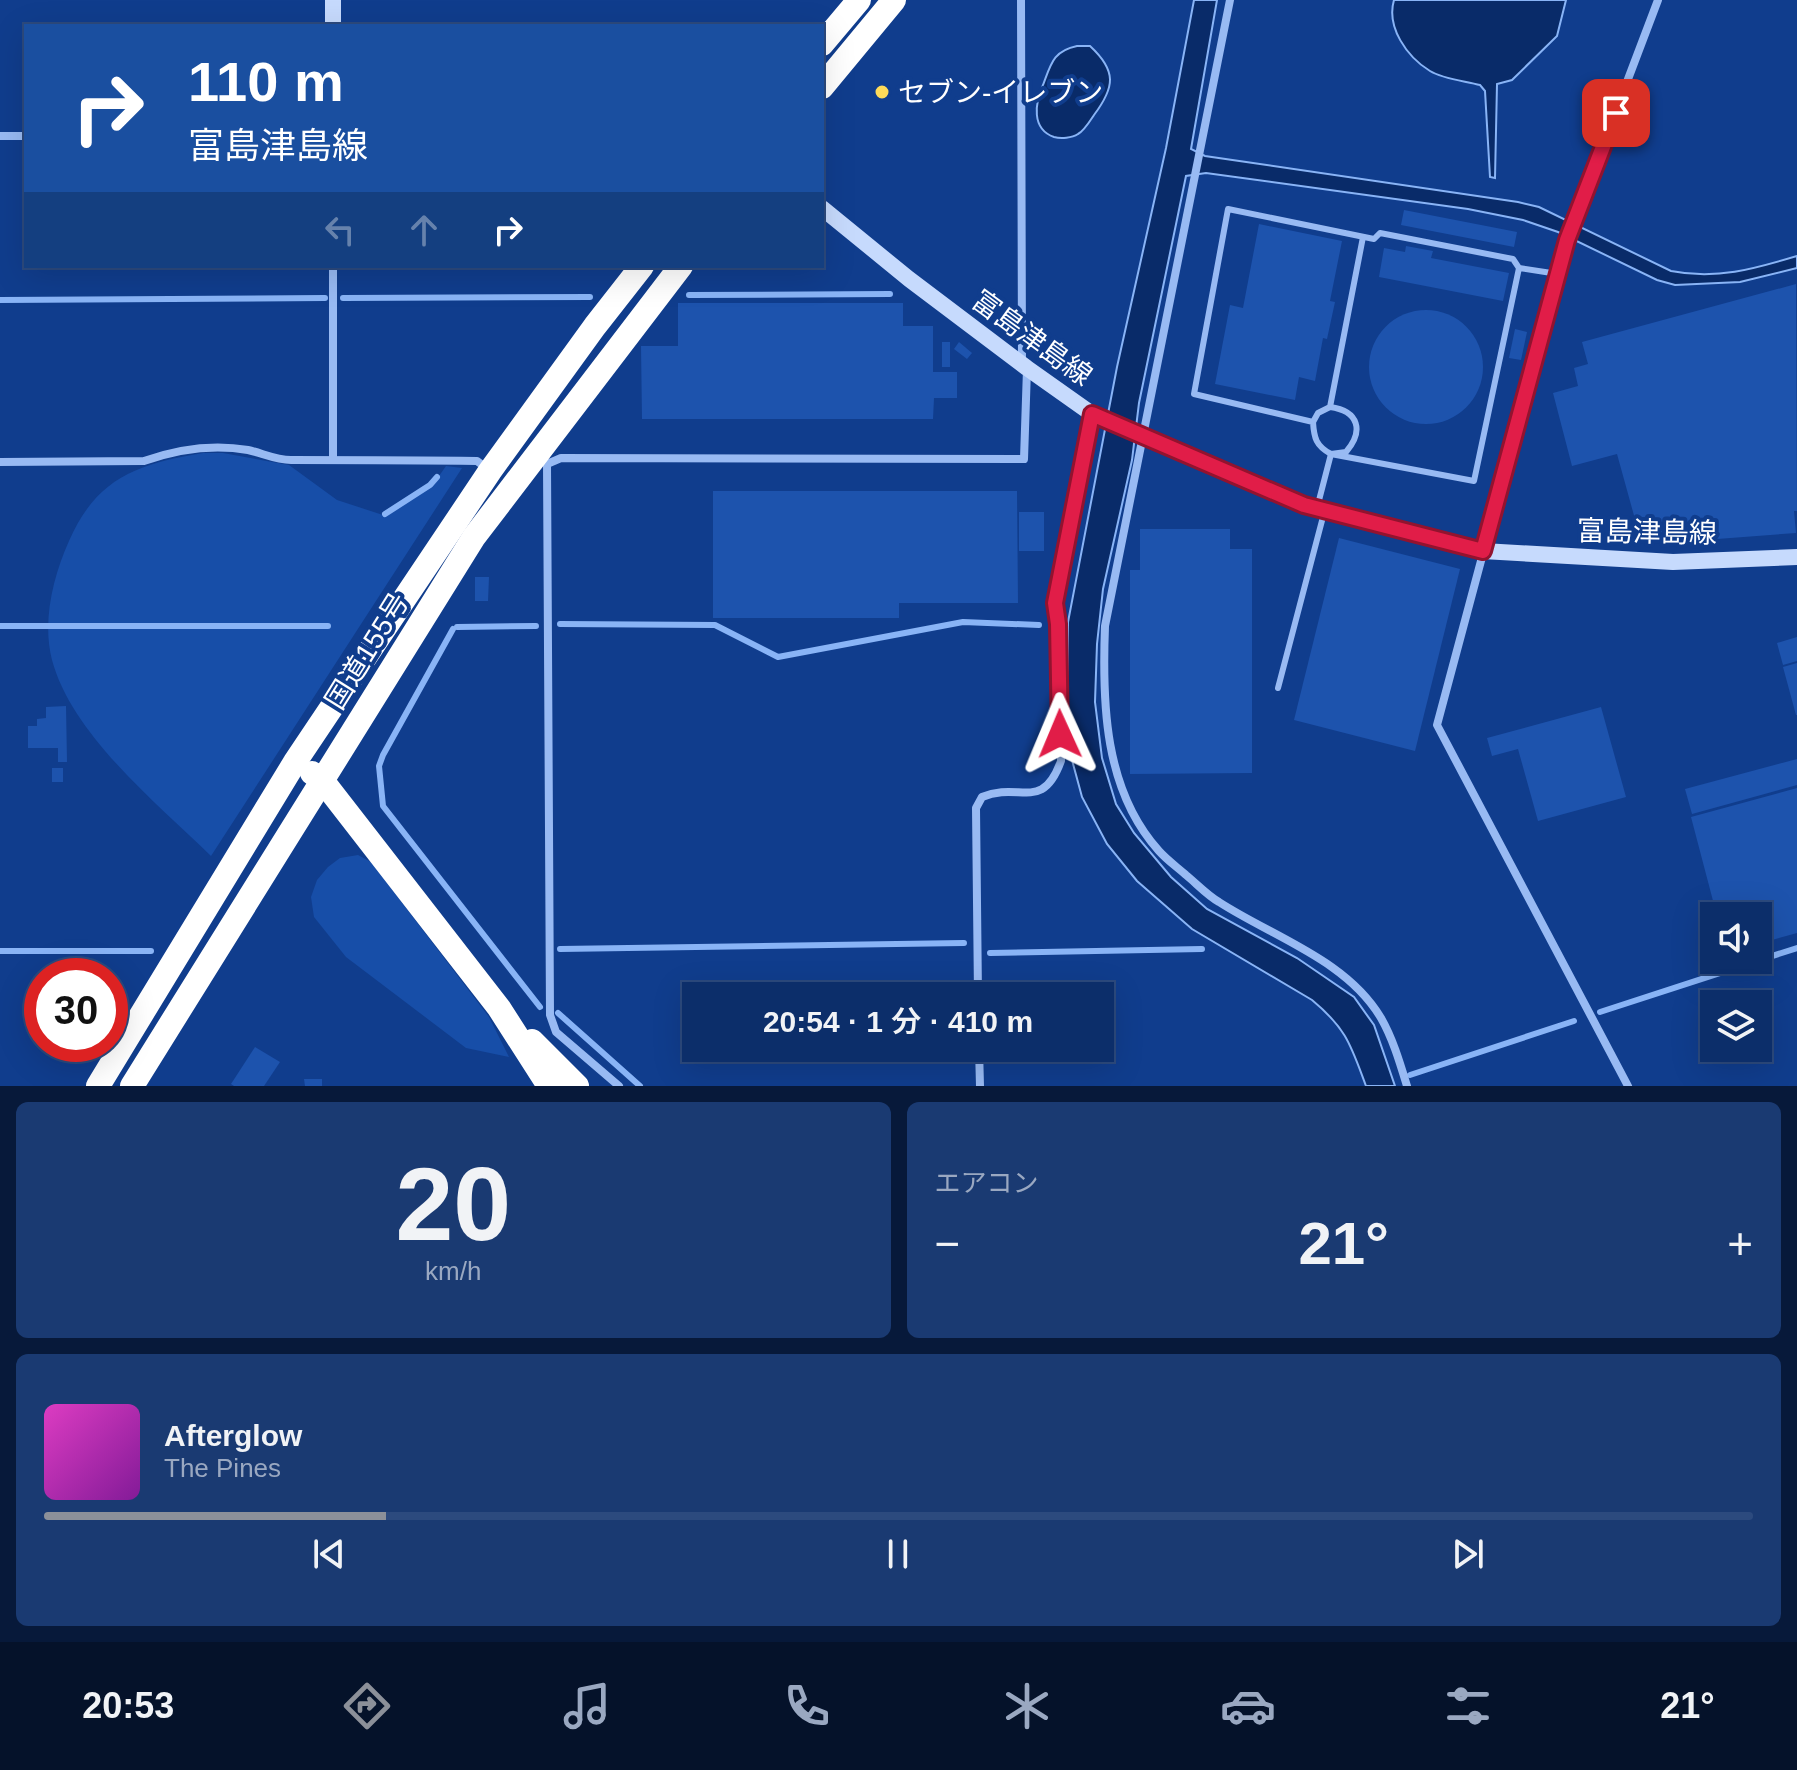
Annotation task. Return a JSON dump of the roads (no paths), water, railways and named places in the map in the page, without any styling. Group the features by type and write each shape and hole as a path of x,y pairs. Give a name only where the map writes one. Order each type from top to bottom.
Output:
{"highway":[{"path":"824,42 859,0"},
{"path":"824,85 894,0"},
{"name":"国道155号","path":"98,1086 295,762 490,471 640,268"},
{"name":"国道155号","path":"132,1086 474,537 542,460 680,268"},
{"path":"295,762 322,780 499,1008 549,1086"},
{"path":"499,1008 577,1086"}],"main road":[{"path":"333,0 333,24"},
{"name":"富島津島線","path":"824,210 1024,367 1092,414 1321,510 1483,551 1673,562 1797,557"}],"street":[{"path":"619,1086 556,1032 550,1015 542,460 1024,459 1021,0"},
{"path":"1230,0 1105,626 1103,676 1108,736 1118,777 1132,810 1158,850 1216,901 1332,968 1356,987 1381,1018 1407,1086"},
{"path":"1628,1086 1437,725 1567,240 1658,0"},
{"path":"0,136 24,136"},
{"path":"333,268 333,458"},
{"path":"978,982 976,808 982,797 993,792 1044,790 1054,782 1061,761 1055,603 1092,414"},
{"path":"0,462 144,461 192,448 218,448 247,450 286,460 477,461 490,471"},
{"path":"979,1062 980,1086"}],"lane":[{"path":"1313,422 1194,394 1228,209 1374,239 1380,233 1513,259 1519,268 1474,481 1331,454 1319,448 1313,422 1318,413 1330,407 1342,409 1354,418 1358,429 1355,442 1346,452 1331,454"},
{"path":"1330,407 1363,237"},
{"path":"1519,268 1558,274"},
{"path":"1278,688 1321,510 1331,454"}],"waterway":[{"path":"689,295 890,294"},
{"path":"343,298 590,297"},
{"path":"0,300 325,298"},
{"path":"385,514 430,485 437,477"},
{"path":"560,624 715,625 778,657 963,622 1039,625"},
{"path":"0,626 328,626"},
{"path":"457,627 536,626"},
{"path":"453,629 383,755 379,766 383,806 540,1007"},
{"path":"560,949 964,943"},
{"path":"1600,1012 1797,948"},
{"path":"990,953 1202,949"},
{"path":"0,951 151,951"},
{"path":"558,1013 640,1086"},
{"path":"1410,1075 1574,1021"}],"place":[{"name":"セブン-イレブン","path":"882,92"}]}
